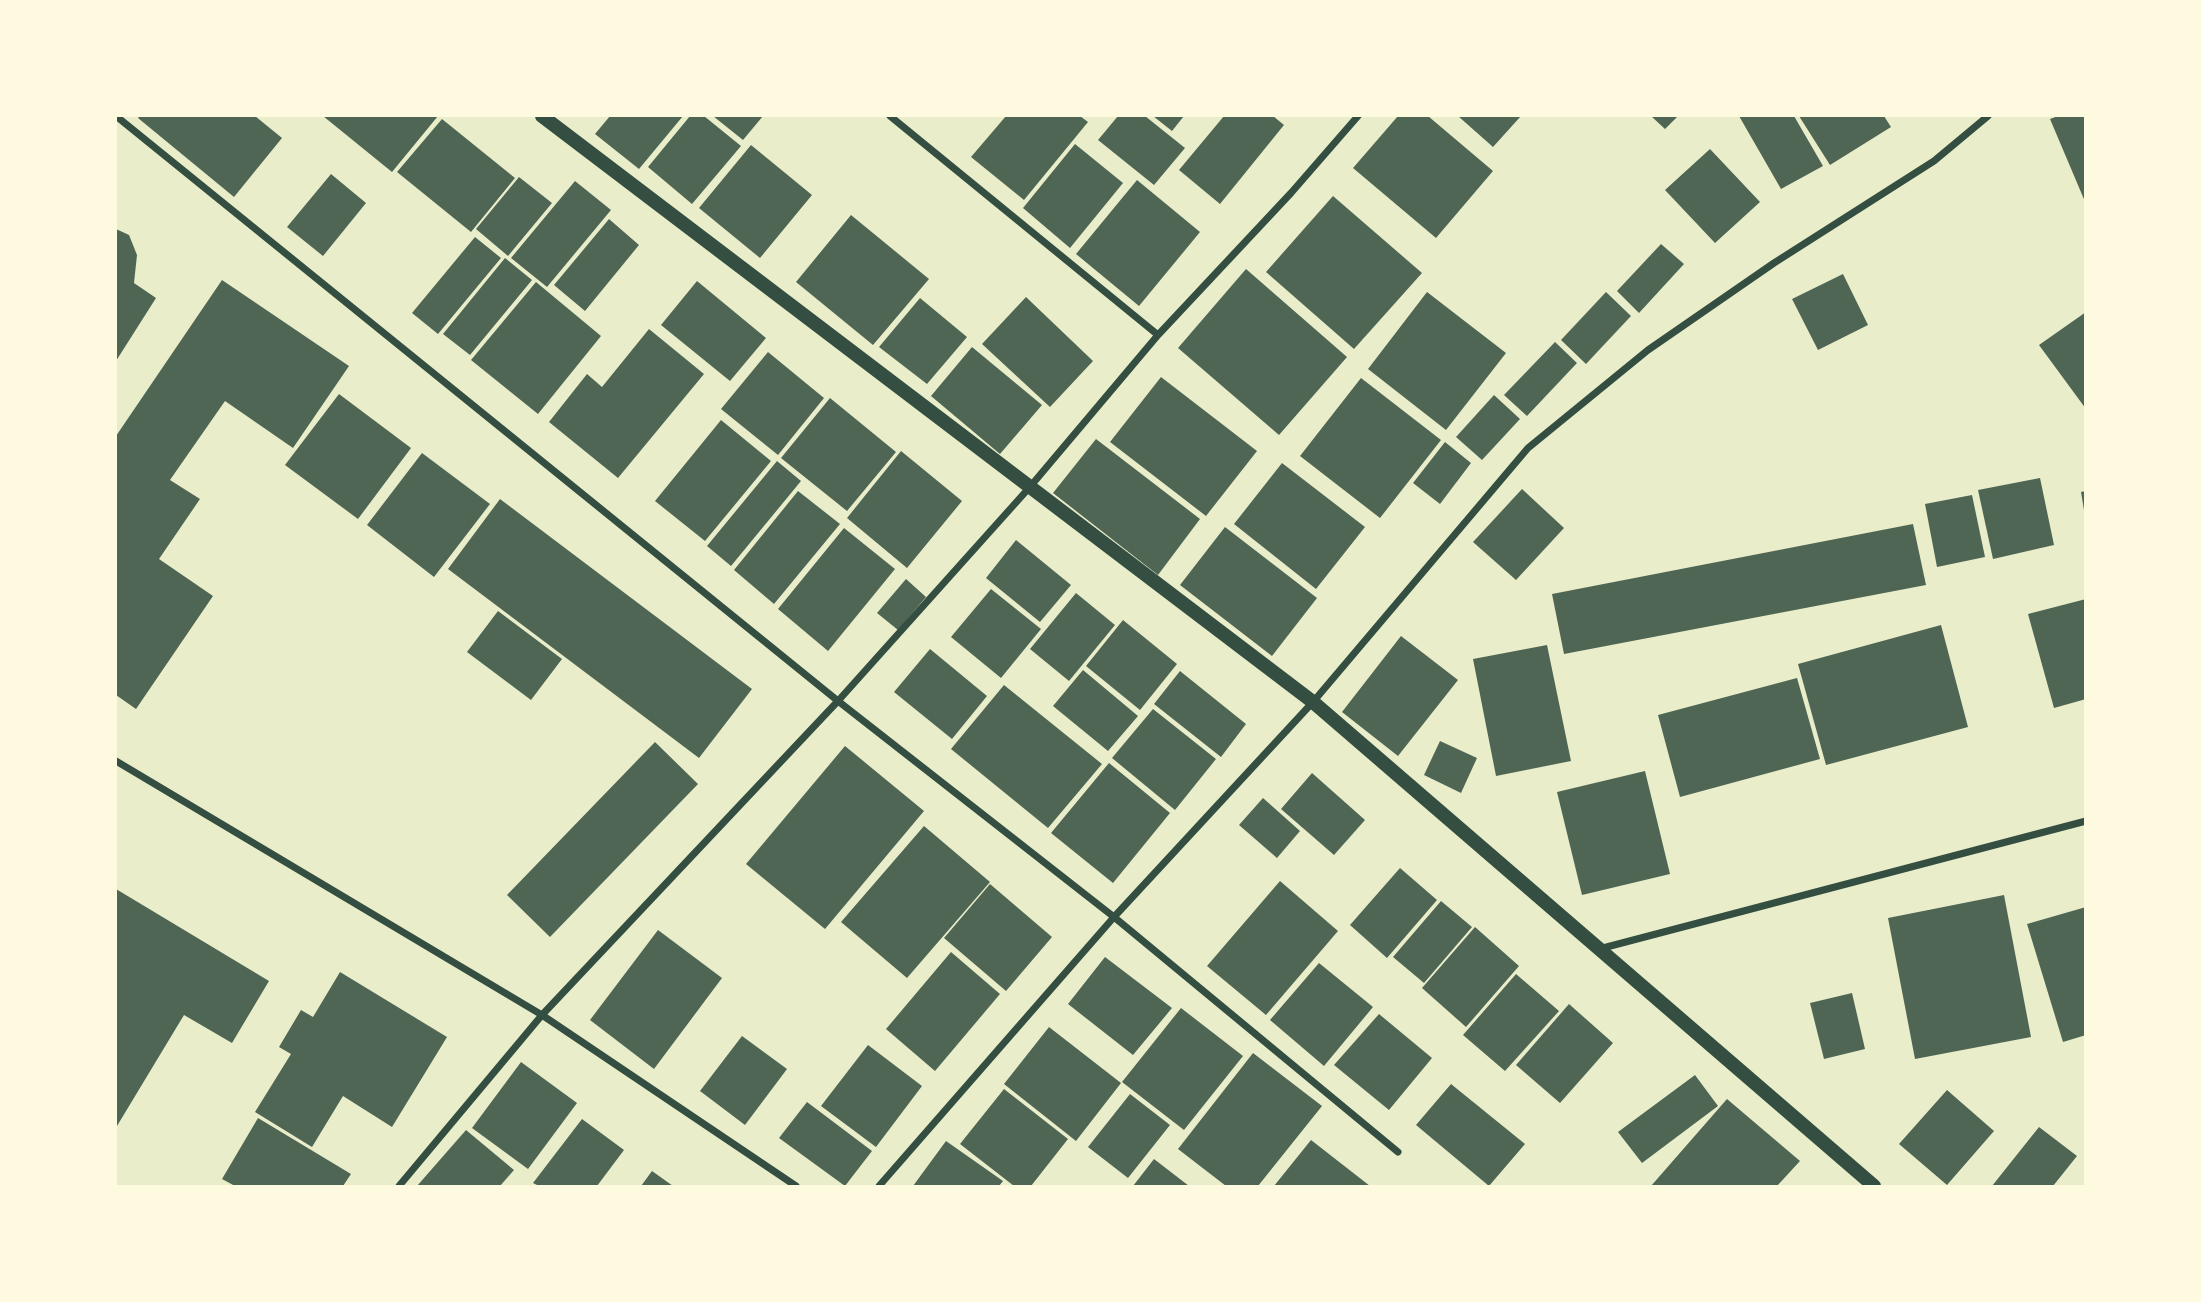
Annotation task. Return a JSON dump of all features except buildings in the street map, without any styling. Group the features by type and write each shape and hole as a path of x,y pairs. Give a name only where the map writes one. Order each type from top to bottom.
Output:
{"main road":[{"path":"542,116 1313,702 1874,1186"}],"street":[{"path":"890,116 1158,335"},
{"path":"399,1186 542,1015 838,701 1029,488 1158,335 1291,193 1358,116"},
{"path":"879,1186 1114,917 1313,702 1528,448 1648,350 1774,263 1934,161 1988,116"},
{"path":"116,117 838,701 1114,917 1398,1152"},
{"path":"116,761 542,1015 796,1186"},
{"path":"1598,950 2085,821"}]}
